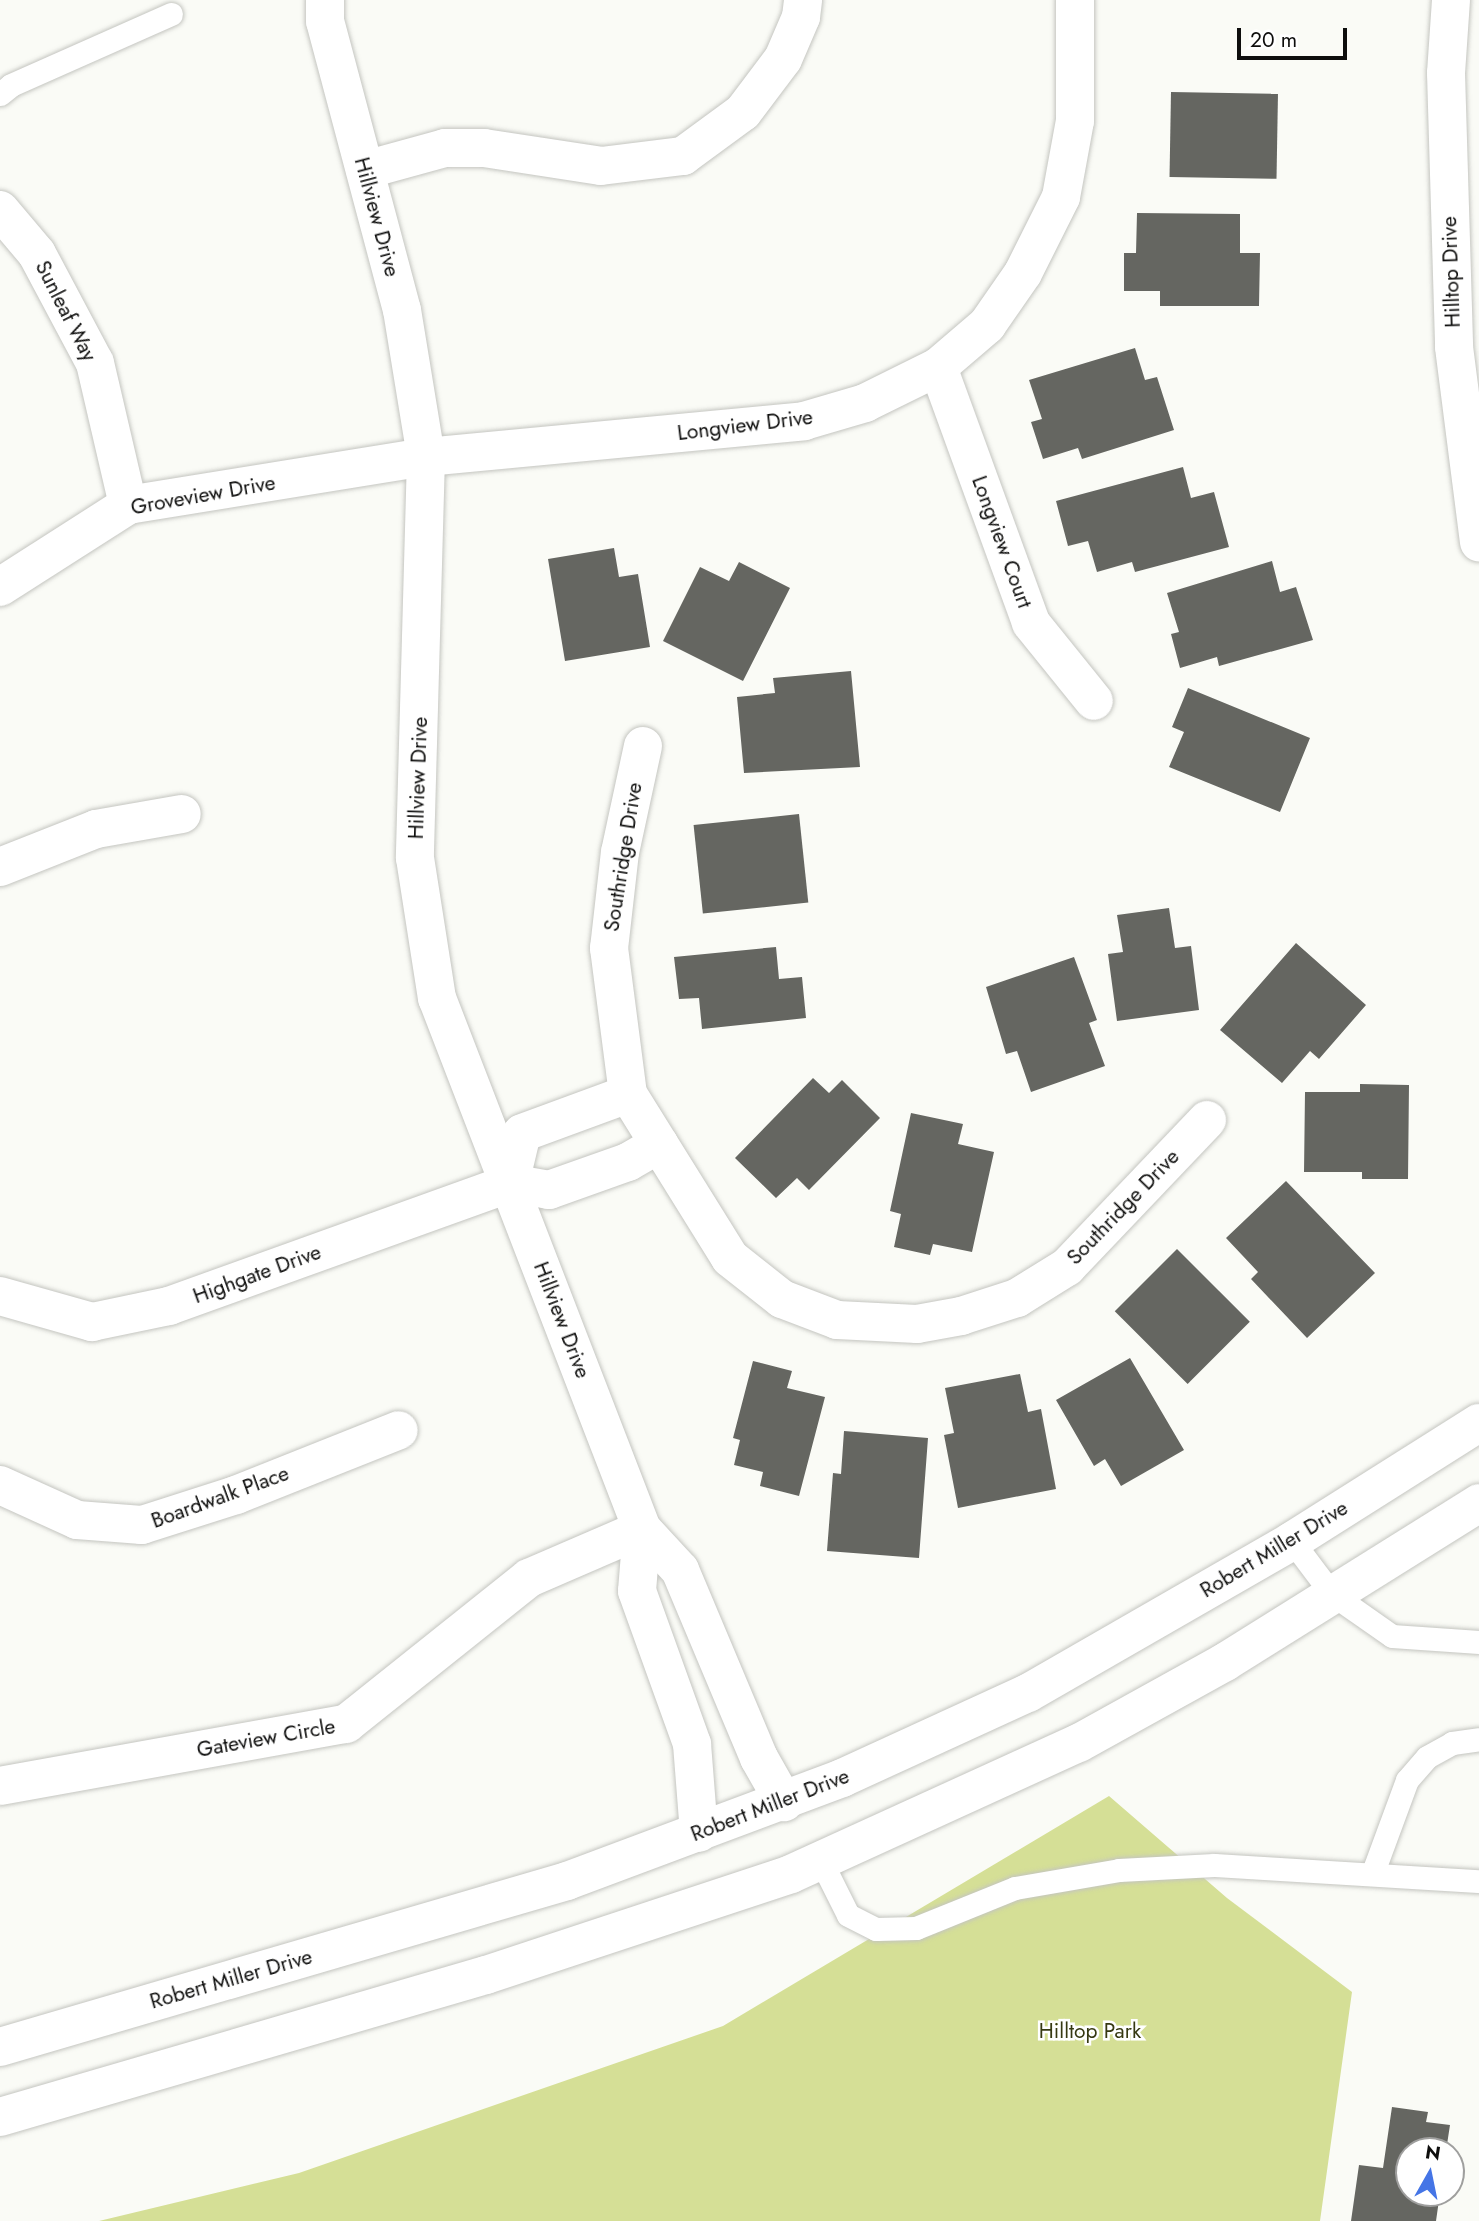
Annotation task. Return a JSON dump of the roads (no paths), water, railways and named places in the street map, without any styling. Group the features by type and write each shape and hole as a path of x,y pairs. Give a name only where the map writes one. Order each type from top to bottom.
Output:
{"street":[{"name":"Hillview Drive","path":"325,0 325,21 402,310 426,457 415,858 437,998 642,1529"},
{"path":"365,170 444,148 484,148 601,166 683,156 743,112 775,70 801,17 803,0"},
{"name":"Longview Drive","path":"426,457 804,421 865,403 938,367 987,325 1023,274 1061,197 1074,121 1075,0"},
{"name":"Hilltop Drive","path":"1451,0 1446,73 1454,346 1479,542"},
{"name":"Sunleaf Way","path":"2,218 37,254 95,363 128,505"},
{"name":"Longview Court","path":"938,367 1031,623 1094,701"},
{"name":"Groveview Drive","path":"0,587 128,505 426,457"},
{"name":"Southridge Drive","path":"643,746 620,852 609,948 628,1094 730,1258 782,1299 837,1321 917,1324 961,1317 1017,1298 1068,1267 1207,1120"},
{"path":"0,867 96,829 181,814"},
{"path":"628,1094 522,1133 510,1183 549,1190 628,1162 659,1144"},
{"name":"Highgate Drive","path":"2,1302 92,1322 169,1306 510,1183"},
{"name":"Robert Miller Drive","path":"0,2047 568,1881 784,1801 1028,1693 1292,1541 1479,1423"},
{"name":"Boardwalk Place","path":"0,1485 78,1520 142,1525 236,1494 399,1430"},
{"path":"0,2117 486,1975 821,1861 1079,1744 1225,1662 1479,1503"},
{"path":"642,1529 680,1570 759,1758 784,1801"},
{"path":"642,1529 636,1591 692,1744 699,1833"},
{"name":"Gateview Circle","path":"0,1786 346,1724 529,1578 642,1529"}],"lane":[{"path":"0,94 11,85 171,14"},
{"path":"1292,1541 1332,1594 1392,1636 1479,1642"},
{"path":"1373,1872 1407,1780 1440,1750 1479,1739"},
{"path":"821,1861 848,1915 876,1929 915,1928 1015,1888 1119,1870 1214,1865 1373,1872 1479,1881"}],"park label":[{"name":"Hilltop Park","path":"1090,2031"}]}
